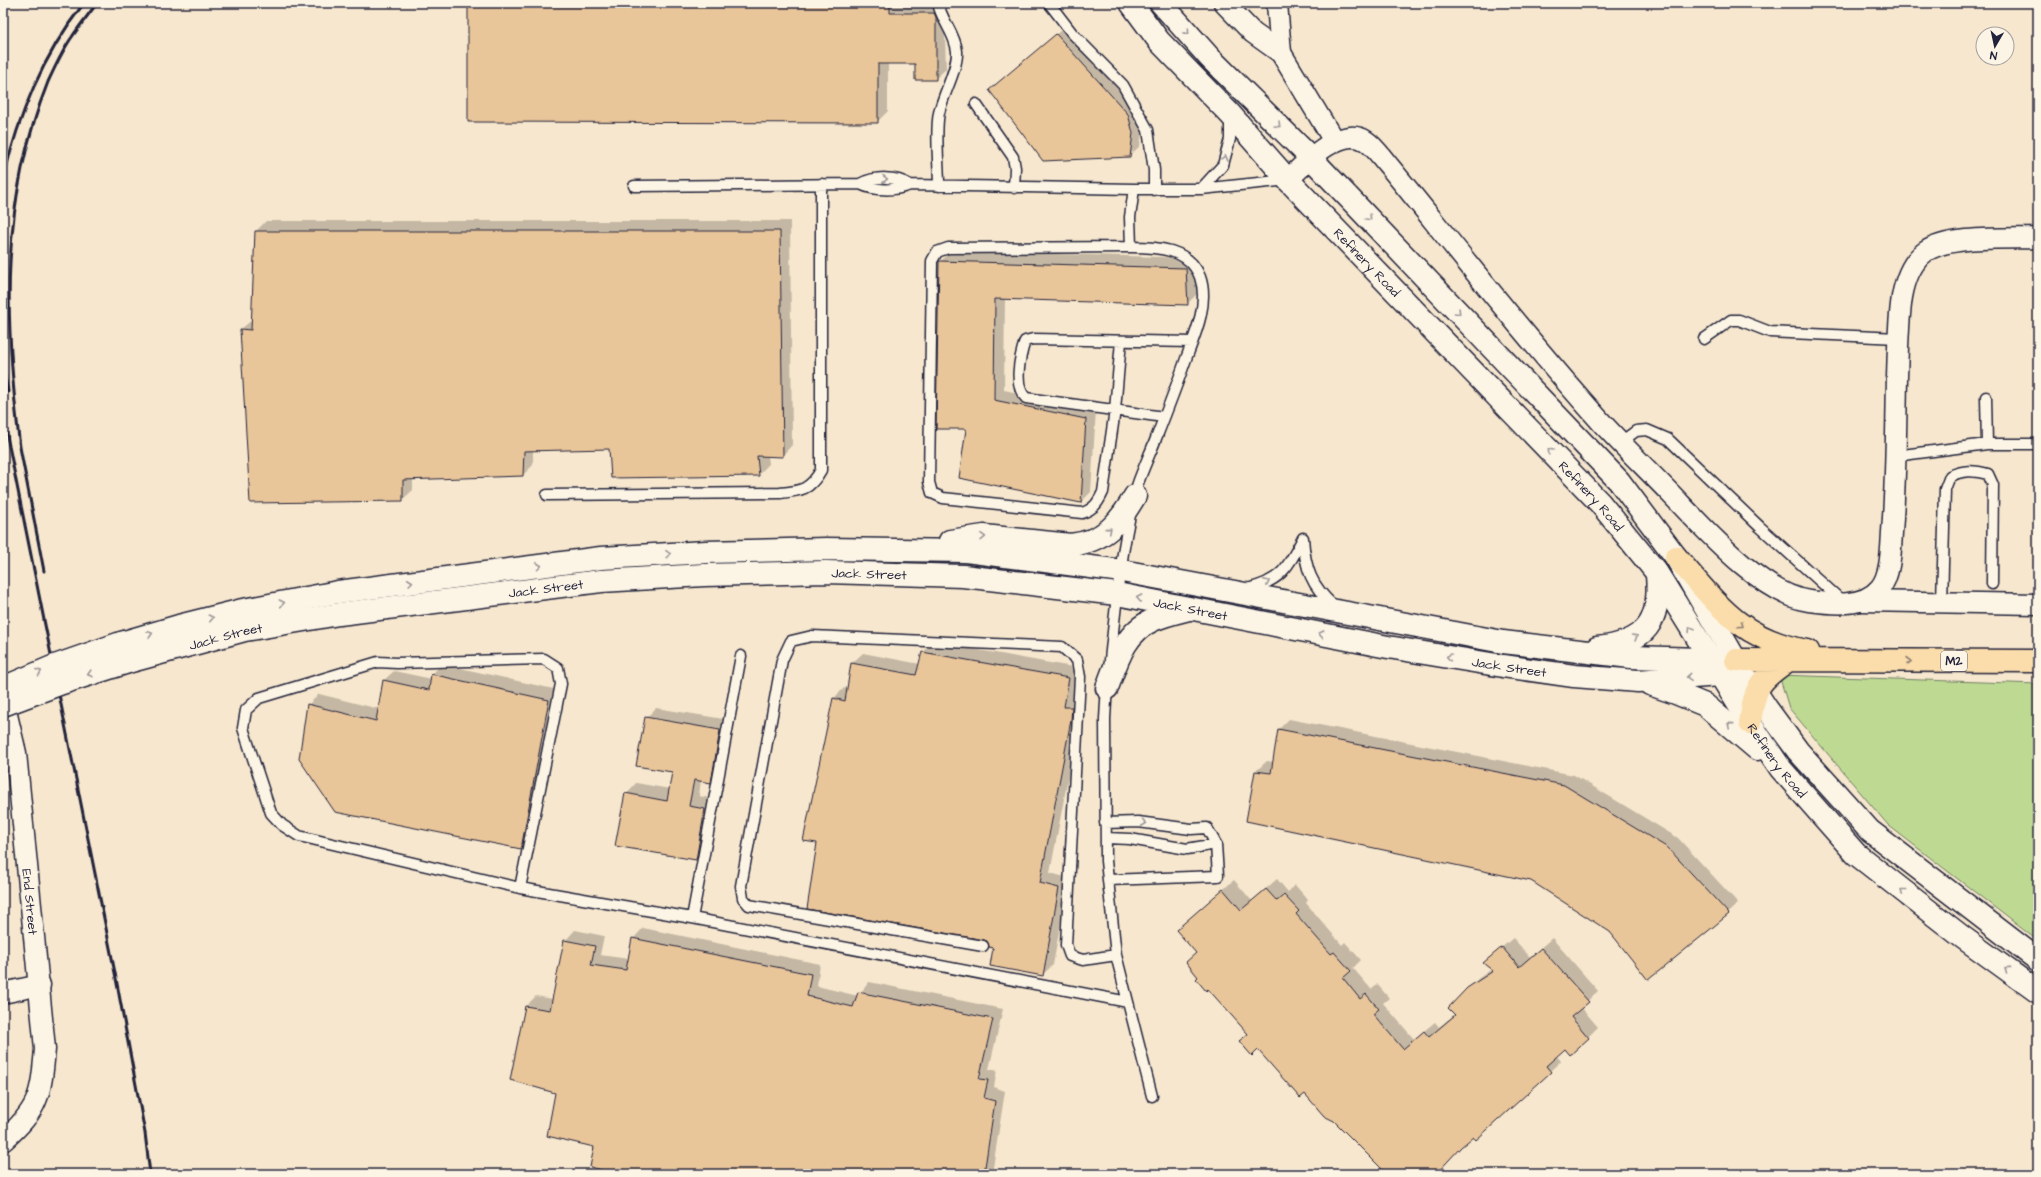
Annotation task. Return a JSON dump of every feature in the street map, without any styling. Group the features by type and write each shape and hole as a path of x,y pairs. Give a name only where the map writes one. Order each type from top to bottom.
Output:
{"highway":[{"path":"1676,557 1718,606 1756,636 1782,646 1870,661"},
{"path":"1739,665 1789,660 1870,661"},
{"path":"1750,723 1756,691 1761,682 1768,674 1789,660"},
{"name":"M2","path":"1870,661 2038,661"}],"main road":[{"name":"Refinery Road","path":"1131,3 1159,41 1230,114 1288,180 1600,503 1657,573 1750,723 1781,769 1856,854 1961,936 2038,992"},
{"name":"Refinery Road","path":"1161,3 1210,58 1311,158 1619,480 1676,557 1739,665 1798,751 1870,831 2038,960"},
{"path":"904,550 984,536 1071,545 1082,544 1096,540 1114,526 1135,496"},
{"name":"Jack Street","path":"3,688 55,666 124,652 179,636 244,620 338,592 601,558 826,549 966,551 1122,571 1503,642 1570,652 1631,657 1715,667"},
{"name":"Jack Street","path":"244,620 339,614 594,582 704,575 826,572 963,576 1117,594 1388,647 1574,676 1638,681 1715,667 1739,665"},
{"path":"1570,652 1608,647 1628,641 1644,631 1657,607 1657,573"},
{"path":"1107,688 1122,649 1134,632 1152,620 1192,608"},
{"name":"Jack Street","path":"3,705 62,683 124,652"},
{"path":"1638,681 1676,693 1705,705 1781,769"}],"street":[{"path":"1224,3 1253,33 1281,53 1334,141"},
{"path":"1277,3 1281,53"},
{"path":"1288,180 1311,158 1334,141 1351,136 1365,140 1376,151 1541,353 1621,442 1719,544 1758,576 1784,593 1805,600 2038,604"},
{"path":"1853,602 1880,588 1889,565 1894,504 1898,338 1902,295 1916,259 1928,249 1949,241 2038,238"},
{"name":"End Street","path":"3,698 16,753 12,794 40,985 45,1049 40,1090 35,1106 18,1128 3,1141"},
{"path":"3,993 40,985"}],"lane":[{"path":"938,3 955,40 957,52 955,65 942,97 939,115 939,186"},
{"path":"1049,3 1072,33 1122,85 1148,130 1154,170 1154,190"},
{"path":"976,104 1013,157 1015,168 1014,188"},
{"path":"1201,189 1223,165 1230,139 1230,114"},
{"path":"634,186 860,184 870,179 902,179 910,185 1154,190 1201,189 1288,180"},
{"path":"547,496 780,494 800,491 814,483 821,470 821,184"},
{"path":"1131,246 1130,217 1134,189"},
{"path":"1121,341 1115,410 1103,492 1098,502 1091,510 1082,513 943,498 932,493 929,482 932,261 937,252 948,248 1157,247 1190,259 1196,267 1201,279 1201,315 1135,496 1117,594 1105,719 1105,822 1108,880 1116,955 1152,1096"},
{"path":"1704,339 1731,320 1739,320 1770,332 1898,338"},
{"path":"1164,417 1026,398 1021,393 1019,386 1022,350 1025,341 1033,339 1192,342"},
{"path":"1986,397 1987,444"},
{"path":"1621,442 1636,431 1647,430 1668,439 1760,528 1853,602"},
{"path":"1895,456 1987,444 2038,444"},
{"path":"1942,603 1945,489 1950,476 1960,471 1978,471 1988,474 1993,485 1992,584"},
{"path":"1230,592 1259,586 1274,579 1284,571 1304,538 1307,565 1312,582 1322,596 1331,604 1349,614"},
{"path":"982,946 749,905 743,898 741,886 782,660 791,641 812,636 1062,647 1077,660 1080,677 1066,945 1070,956 1083,960 1116,955"},
{"path":"692,918 741,656"},
{"path":"520,888 561,684 558,668 544,659 397,664 378,662 259,698 246,710 243,728 271,813 282,825 299,836 520,888 692,918 1128,1002"},
{"path":"1105,822 1138,822 1191,829 1207,828 1216,844 1218,876 1108,880"},
{"path":"1106,838 1130,839 1187,849 1216,844"}],"green space":[{"path":"1779,675 2038,684 2038,941 1888,825 1789,708"}],"building":[{"path":"468,3 890,3 890,13 934,13 936,17 936,80 915,80 915,64 878,64 878,123 468,122"},
{"path":"1056,34 1128,114 1133,133 1130,157 1043,161 989,90"},
{"path":"255,231 780,231 783,457 757,456 759,476 611,478 609,449 524,451 523,476 403,480 403,501 250,503 240,329 251,330"},
{"path":"939,261 1186,268 1188,305 995,299 994,400 1086,419 1081,503 959,478 966,429 936,429"},
{"path":"922,652 1069,678 1064,707 1072,707 1071,720 1040,883 1059,888 1043,976 990,966 993,948 989,947 987,941 984,940 807,909 817,843 803,841 833,698 845,701 851,663 916,675"},
{"path":"431,674 549,700 521,849 335,812 299,759 307,704 376,721 383,680 429,690"},
{"path":"645,717 720,730 711,783 694,780 689,806 705,809 696,860 615,846 625,793 667,801 672,772 636,766"},
{"path":"1278,729 1564,785 1668,848 1729,914 1648,980 1610,932 1531,881 1246,821 1255,771 1271,773"},
{"path":"1223,889 1241,910 1266,889 1277,901 1284,895 1299,911 1296,914 1331,954 1334,952 1351,971 1343,978 1360,999 1366,994 1379,1009 1373,1014 1403,1049 1424,1031 1429,1037 1455,1015 1448,1008 1467,988 1493,971 1483,963 1502,947 1519,967 1541,948 1589,1002 1571,1017 1589,1038 1570,1055 1565,1049 1546,1066 1551,1072 1476,1140 1473,1137 1461,1147 1436,1174 1387,1174 1334,1121 1324,1116 1305,1094 1300,1098 1258,1050 1252,1056 1239,1041 1248,1034 1208,989 1206,991 1196,979 1198,977 1186,962 1196,953 1176,930"},
{"path":"632,938 811,974 807,996 853,1007 858,992 993,1019 979,1079 988,1080 984,1098 995,1101 984,1174 617,1174 590,1167 594,1147 547,1136 555,1093 510,1080 525,1006 550,1010 564,940 595,946 591,965 626,970"}],"railway":[{"path":"3,180 16,132 44,65 69,23 84,3"},
{"path":"20,447 11,353 9,308 10,262 14,217 21,172 32,127 48,82 68,42 97,3"},
{"path":"3,366 8,392"},
{"path":"3,398 6,422"},
{"path":"3,416 115,973 145,1133 150,1174"},
{"path":"19,442 44,571"}]}
